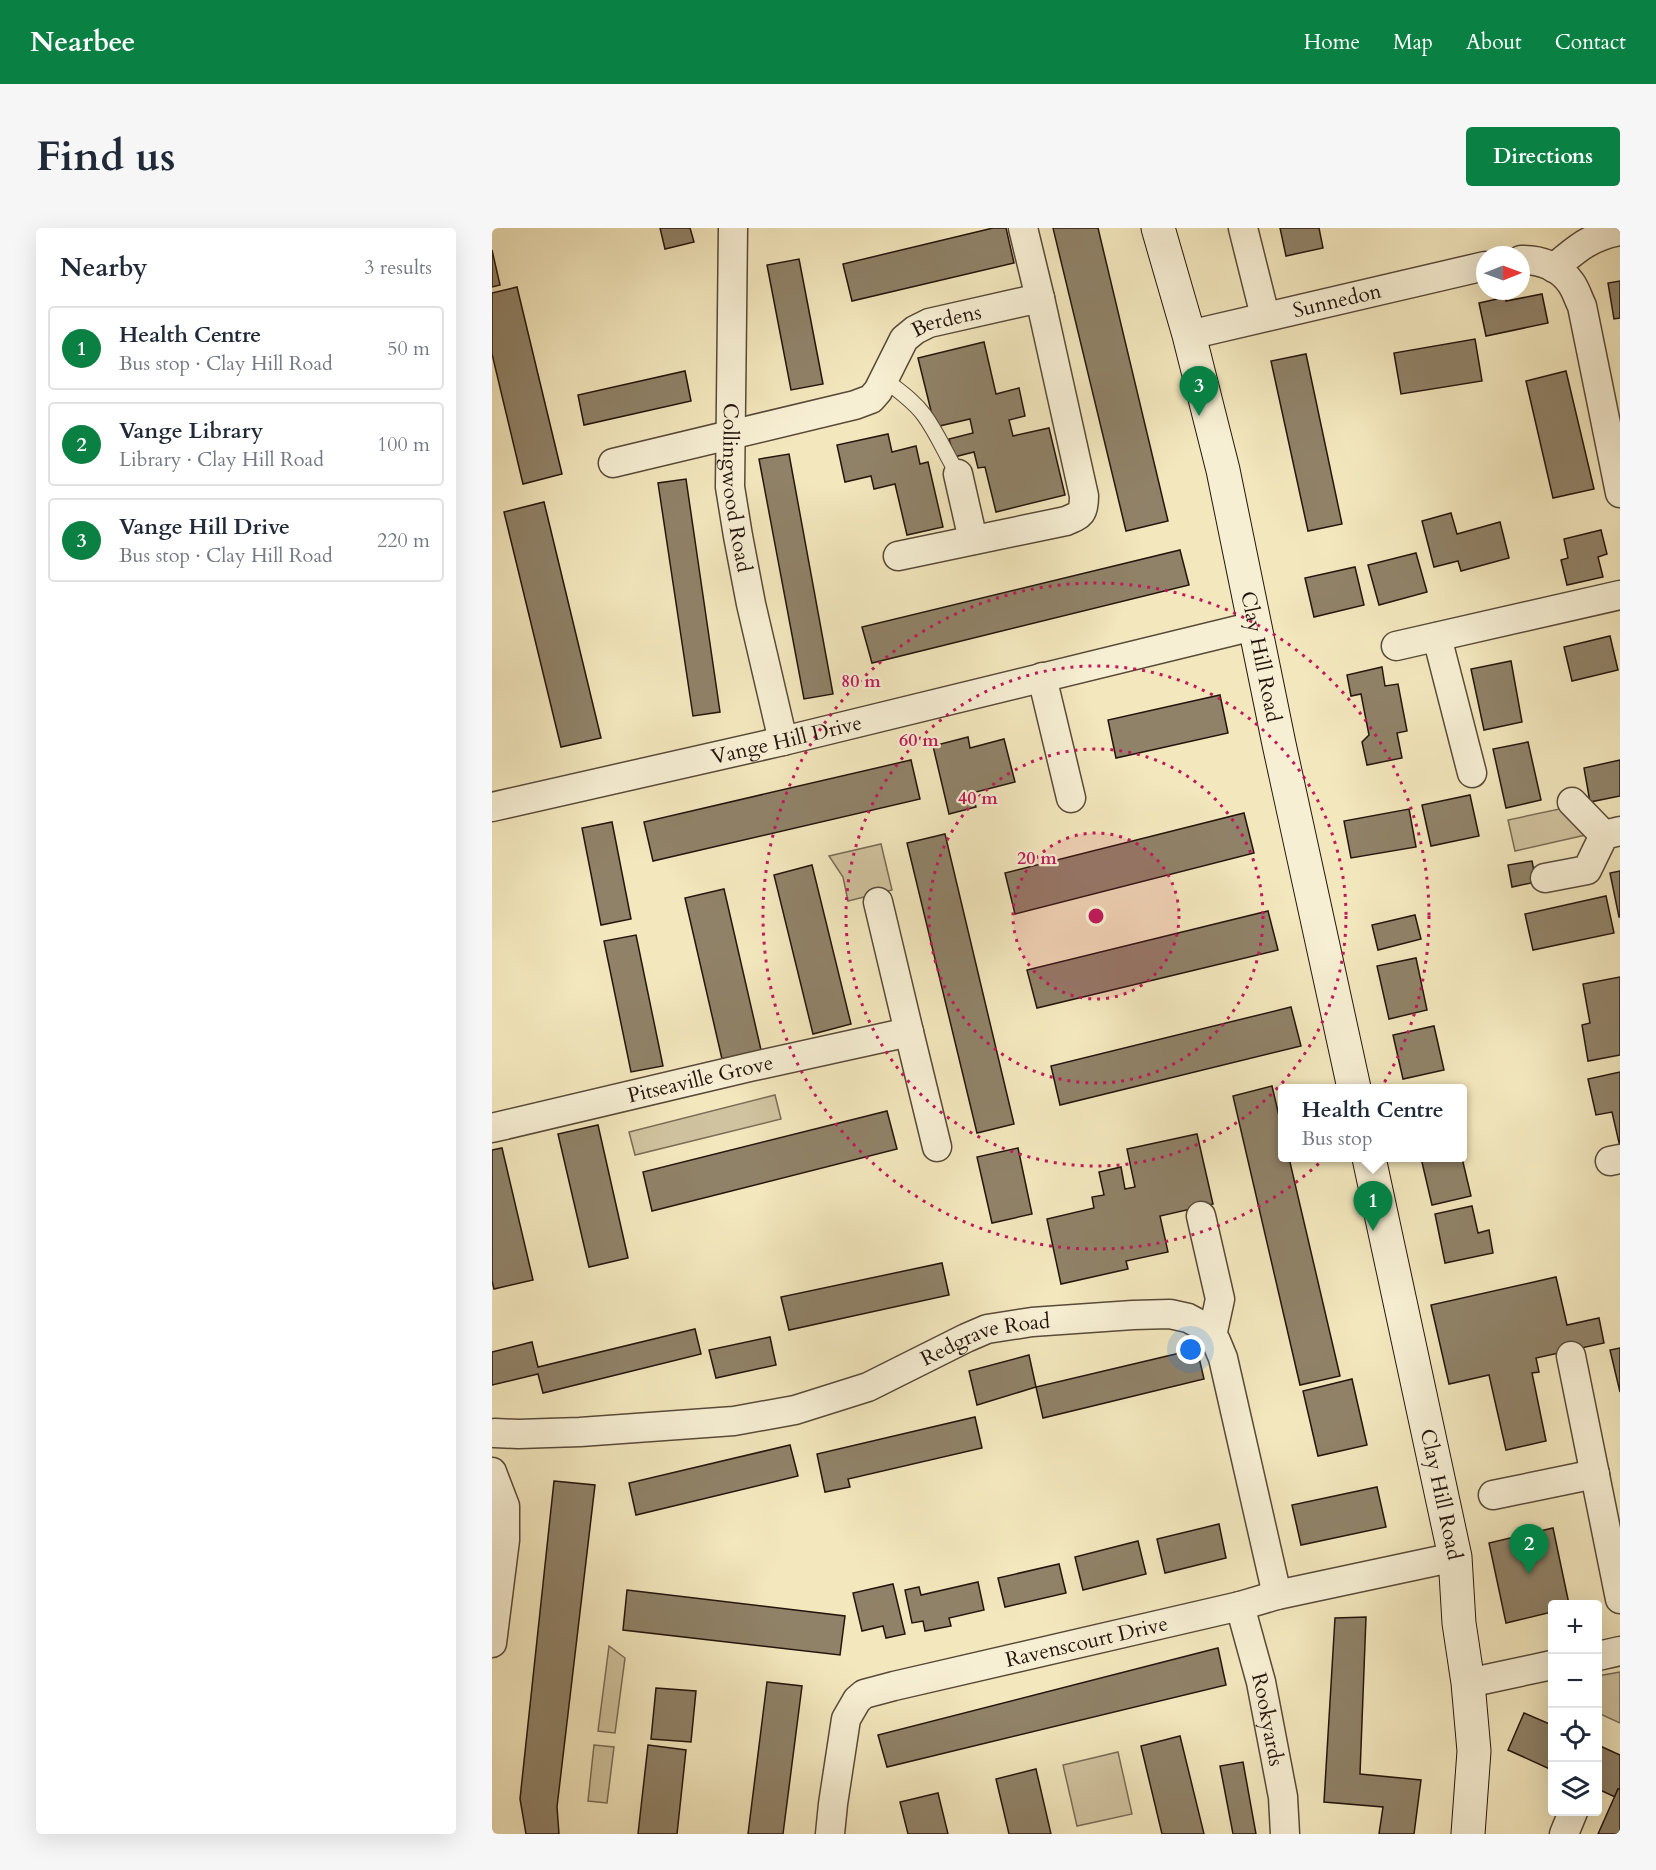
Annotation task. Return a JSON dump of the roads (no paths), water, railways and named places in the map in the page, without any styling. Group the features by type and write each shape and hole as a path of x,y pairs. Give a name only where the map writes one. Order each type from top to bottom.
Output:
{"street":[{"name":"Collingwood Road","path":"732,228 730,486 751,604 783,741"},
{"path":"898,556 1066,520 1079,516 1084,507 1084,496 1023,228"},
{"name":"Clay Hill Road","path":"1158,228 1189,335 1223,470 1254,626 1353,1084"},
{"path":"1243,228 1265,316"},
{"path":"1554,268 1582,244 1620,231"},
{"path":"1530,260 1540,261 1554,268 1571,282 1581,306 1620,493"},
{"name":"Sunnedon","path":"1189,335 1476,268"},
{"name":"Berdens","path":"613,463 855,405 871,399 885,380 904,339 915,330 929,323 1040,298"},
{"path":"958,474 973,540"},
{"path":"1396,646 1620,595"},
{"name":"Vange Hill Drive","path":"492,807 783,741 1254,626"},
{"path":"1437,637 1472,773"},
{"path":"1042,677 1071,798"},
{"path":"1545,878 1587,870 1612,833 1572,801"},
{"path":"878,902 937,1147"},
{"name":"Pitseaville Grove","path":"492,1128 909,1032"},
{"name":"Clay Hill Road","path":"1370,1162 1455,1557 1459,1623 1468,1683 1474,1751 1468,1834"},
{"path":"1201,1216 1220,1299 1212,1336"},
{"name":"Redgrave Road","path":"493,1433 580,1432 734,1421 795,1410 868,1387 987,1329 1010,1324 1170,1314 1188,1318 1203,1326 1216,1341 1223,1358 1277,1596"},
{"path":"1571,1356 1620,1599"},
{"path":"492,1472 505,1506 505,1540 492,1643"},
{"path":"1493,1496 1595,1474"},
{"name":"Ravenscourt Drive","path":"830,1834 846,1719 857,1700 864,1694 1277,1596 1455,1557"},
{"name":"Rookyards","path":"1240,1606 1261,1682 1284,1797 1285,1834"},
{"path":"1602,1655 1620,1651"},
{"path":"1468,1683 1548,1666"},
{"path":"1564,1834 1571,1816"}],"lane":[{"path":"885,380 910,400 924,415 958,474"}],"place":[{"name":"Vange Hill Drive","path":"1199,416"},
{"name":"Health Centre","path":"1373,1231"},
{"name":"Vange Library","path":"1529,1574"}]}
